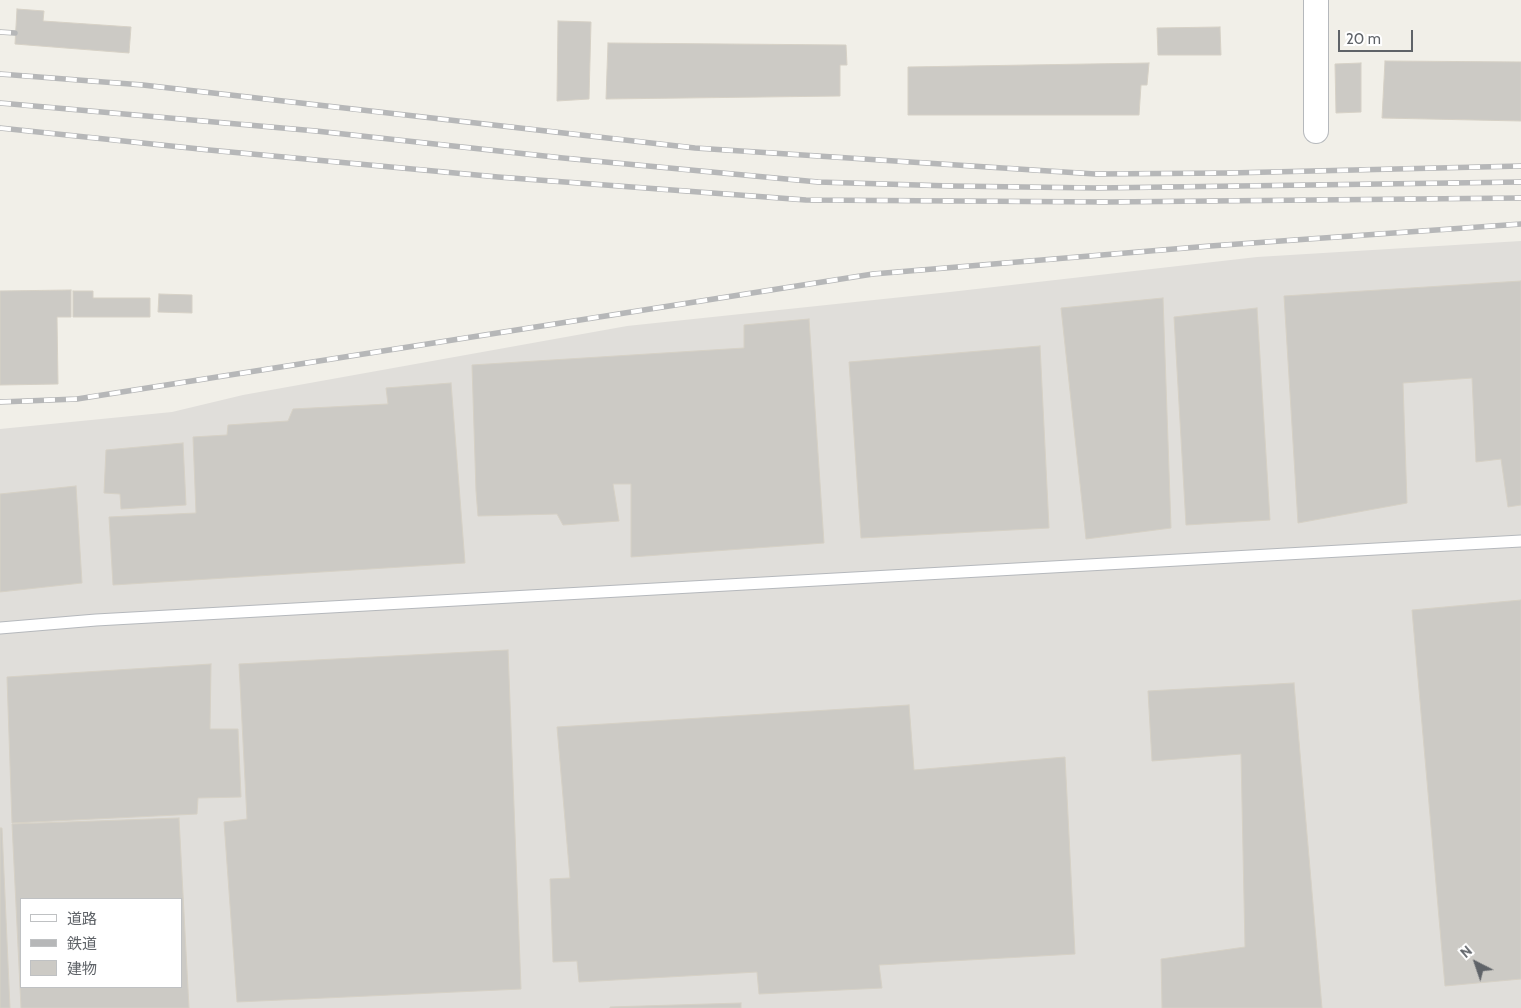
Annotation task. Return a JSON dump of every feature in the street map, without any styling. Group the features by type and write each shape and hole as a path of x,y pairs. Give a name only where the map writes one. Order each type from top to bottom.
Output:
{"street":[{"path":"1316,0 1316,131"}],"lane":[{"path":"0,628 96,620 1521,541"}],"shaded area":[{"path":"1521,241 1521,1008 0,1008 0,429 172,412 243,395 627,326 1257,257"}],"building":[{"path":"17,9 44,11 43,21 131,27 129,53 15,44"},
{"path":"558,21 591,22 589,99 557,101"},
{"path":"1220,27 1221,55 1158,55 1157,28"},
{"path":"608,43 846,45 847,65 840,65 840,96 606,99"},
{"path":"1385,61 1521,62 1521,121 1382,118"},
{"path":"1149,63 1147,85 1141,85 1139,115 908,115 908,67"},
{"path":"1361,63 1361,112 1336,113 1335,64"},
{"path":"1521,281 1521,505 1508,507 1501,459 1476,462 1472,378 1403,383 1407,503 1298,523 1284,296"},
{"path":"71,290 71,317 57,317 58,384 0,385 0,291"},
{"path":"73,291 93,291 93,298 150,298 150,317 73,317"},
{"path":"159,294 192,295 192,313 158,312"},
{"path":"1163,298 1171,528 1086,539 1061,308"},
{"path":"1257,308 1270,520 1186,525 1174,317"},
{"path":"809,319 824,543 631,557 631,484 613,484 619,521 563,525 557,514 478,516 472,365 744,348 744,325"},
{"path":"1040,346 1049,528 861,538 849,362"},
{"path":"451,383 465,563 113,585 109,517 196,513 193,437 227,435 228,425 288,421 293,409 388,404 386,388"},
{"path":"183,443 186,505 121,509 120,494 104,493 106,450"},
{"path":"76,486 82,583 0,592 0,494"},
{"path":"1521,600 1521,979 1445,986 1412,610"},
{"path":"508,650 521,989 237,1002 224,822 247,819 239,664"},
{"path":"211,664 210,729 238,729 241,797 198,798 197,814 12,823 7,677"},
{"path":"1294,683 1322,1008 1162,1008 1161,959 1245,947 1241,754 1152,761 1148,691"},
{"path":"909,705 914,770 1065,757 1075,954 879,965 882,988 759,994 757,972 579,982 577,961 553,962 550,879 570,878 557,727"},
{"path":"179,818 189,1008 21,1008 20,988 182,988 182,898 20,898 20,988 12,824"},
{"path":"0,828 2,828 10,1008 0,1008"},
{"path":"741,1003 741,1008 610,1008 610,1007"}],"railway":[{"path":"0,32 15,33"},
{"path":"0,74 143,85 695,148 1095,174 1229,173 1521,166"},
{"path":"0,103 316,131 563,158 818,182 1097,188 1521,182"},
{"path":"0,128 498,177 806,200 1107,202 1521,198"},
{"path":"0,402 77,399 873,274 1210,246 1521,224"}]}
